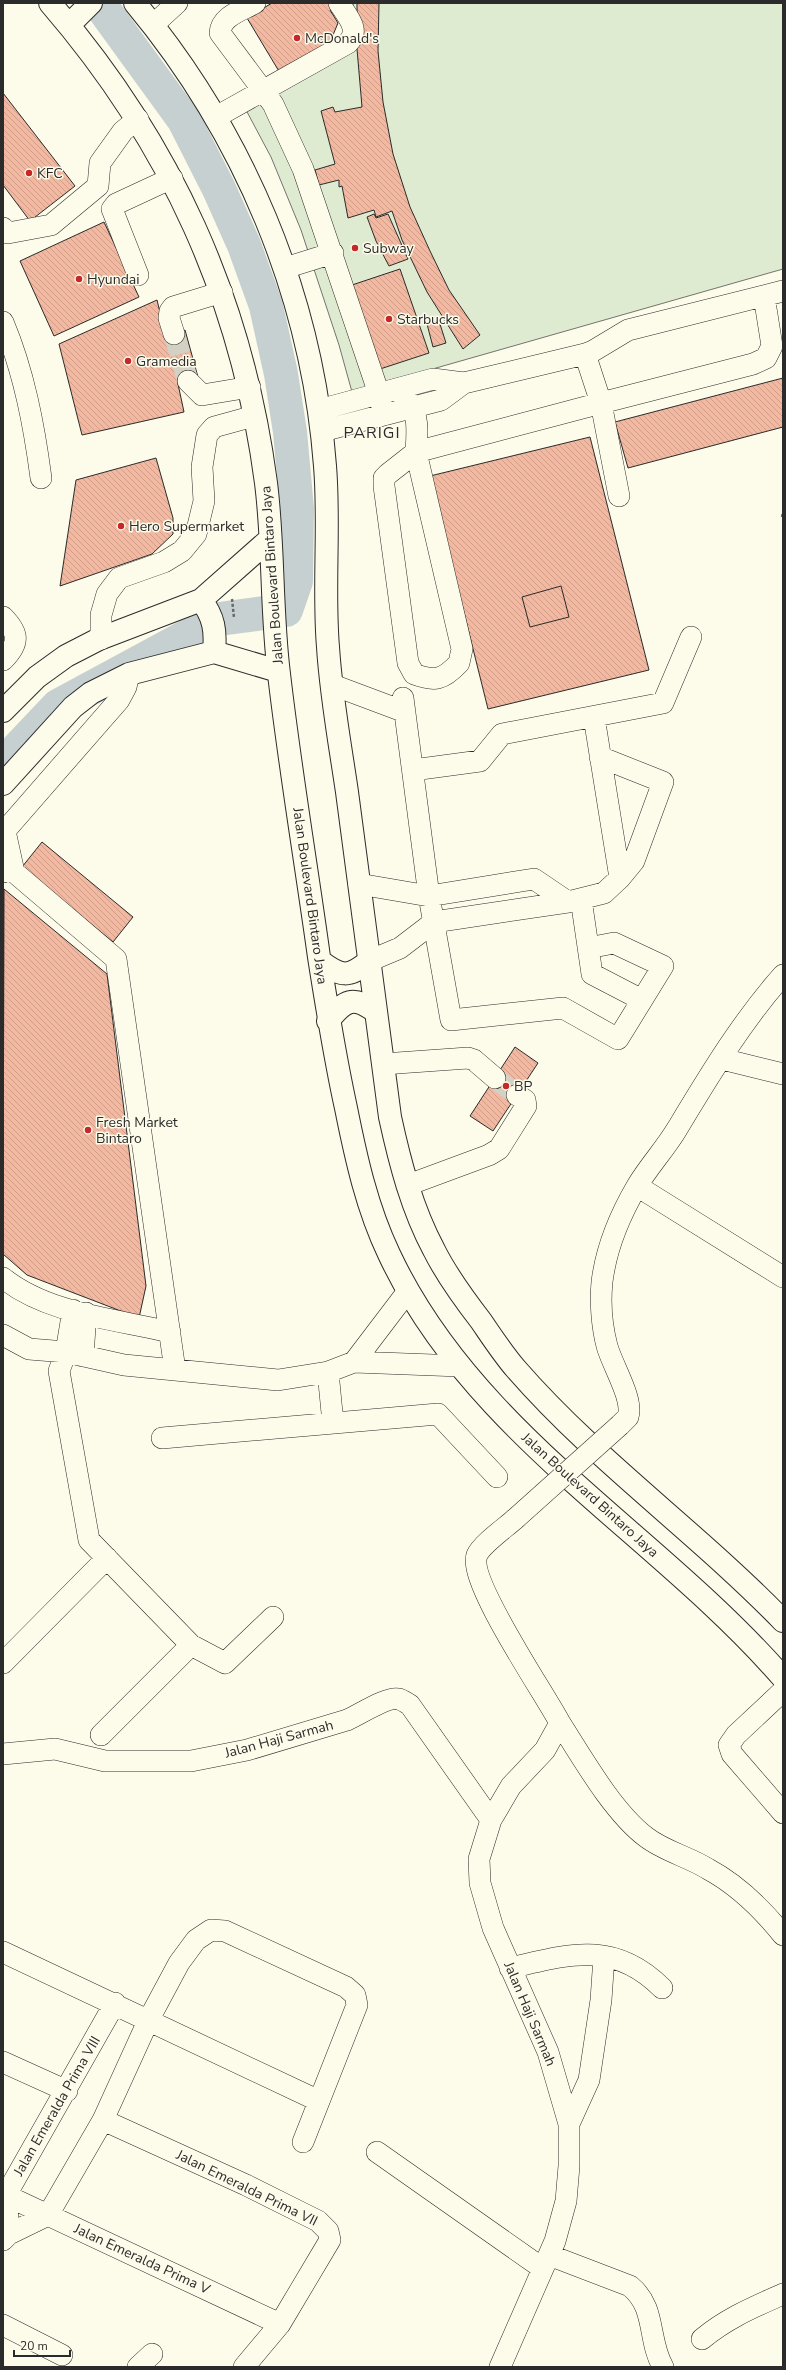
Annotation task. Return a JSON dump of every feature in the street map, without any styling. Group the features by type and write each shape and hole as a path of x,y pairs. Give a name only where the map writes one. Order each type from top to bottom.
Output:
{"main road":[{"name":"Jalan Boulevard Bintaro Jaya","path":"50,3 93,55 138,118 172,178 199,234 222,292 250,387 266,484 278,671 328,1021 363,1184 388,1253 408,1291 441,1341 460,1366 545,1457 713,1605 757,1649 783,1678"},
{"path":"69,25 91,3"},
{"path":"135,3 186,70 216,117 266,216 285,268 313,375 322,431 328,523 326,575 328,647 390,1117 399,1160 434,1251 458,1290 515,1368 570,1426 703,1544 783,1621"},
{"path":"3,711 37,677 66,656 101,639 204,603 270,539"},
{"path":"204,603 212,617 214,647"},
{"path":"3,784 73,707 91,693 129,674 214,647 278,671"},
{"path":"320,961 333,971 344,974 356,972 369,961"},
{"path":"328,1021 339,1007 350,1001 363,1002 376,1012"}],"street":[{"path":"153,25 176,3"},
{"path":"255,3 225,20 220,25 220,33 273,104 303,169 333,253 377,386 384,415"},
{"path":"216,117 348,43 353,38 354,28 339,3"},
{"path":"3,228 8,233 51,226 98,186 100,163 123,131 138,118"},
{"path":"138,275 112,209 116,204 172,178"},
{"path":"285,268 306,263 333,253"},
{"path":"174,334 169,318 170,311 173,307 222,292"},
{"path":"319,410 377,386 400,389 433,379 464,383 593,352 628,330 773,294 772,346 766,358 753,364 416,452 384,478 408,663 414,674 430,680 441,677 452,670 459,663 462,649 416,452 418,422 414,408 400,389"},
{"path":"3,322 14,348 35,430 41,478"},
{"path":"584,354 601,403 618,496"},
{"path":"188,381 202,395 250,387"},
{"path":"322,431 441,400 464,383"},
{"path":"101,639 101,616 107,594 119,578 164,562 182,551 196,534 204,501 202,467 207,435 214,427 254,416"},
{"path":"3,617 11,625 16,637 13,650 3,660"},
{"path":"413,770 480,761 502,734 663,703 691,637"},
{"path":"129,674 126,687 119,700 4,832 9,872 116,959 170,1370"},
{"path":"332,685 404,705 429,896 451,1020 564,1008 618,1039 663,966 614,943 588,948"},
{"path":"594,717 620,878"},
{"path":"369,961 400,948 434,922 574,900 604,893 620,878 634,861 663,782 600,757"},
{"path":"359,884 429,896 534,879 574,900 588,948 592,974 642,1000"},
{"path":"783,974 763,997 695,1099 676,1131 637,1186 613,1236 602,1282 603,1319 607,1346 630,1412 628,1417 514,1519 486,1545 477,1556 477,1565 491,1607 560,1724 611,1801 646,1837 708,1868 732,1883 767,1916 783,1935"},
{"path":"383,1064 468,1058 474,1060 495,1078"},
{"path":"722,1059 783,1074"},
{"path":"408,1185 489,1155 499,1149 526,1106 525,1100 517,1095"},
{"path":"637,1186 783,1277"},
{"path":"3,1278 15,1288 58,1306 166,1331"},
{"path":"354,1362 408,1291"},
{"path":"80,1311 75,1354 59,1371 89,1540 191,1645 225,1663 273,1617"},
{"path":"3,1335 29,1349 75,1354 124,1365 278,1380 328,1372 354,1362 460,1366"},
{"path":"328,1372 333,1423"},
{"path":"162,1438 438,1414 496,1477"},
{"path":"3,1663 107,1558"},
{"path":"101,1735 191,1645"},
{"path":"783,1691 736,1735 729,1745 732,1754 783,1813"},
{"name":"Jalan Haji Sarmah","path":"3,1754 55,1749 105,1762 191,1761 254,1748 347,1720 362,1714 384,1701 398,1699 410,1705 491,1820"},
{"name":"Jalan Haji Sarmah","path":"500,2367 555,2241 566,2201 569,2166 569,2124 548,2052 493,1928 480,1883 479,1859 491,1820 511,1786 545,1750 560,1724"},
{"path":"4,2195 6,2237 48,2215 103,2120 149,2019 179,1963 196,1940 211,1930 225,1931 346,1987 355,1995 357,2005 303,2142"},
{"path":"3,1952 149,2019 318,2101"},
{"path":"510,1968 582,1953 604,1956 635,1965 662,1988"},
{"path":"569,2124 589,2080 601,2000 604,1956"},
{"name":"Jalan Emeralda Prima VIII","path":"4,2195 67,2091 115,2003"},
{"path":"3,2062 67,2091"},
{"name":"Jalan Emeralda Prima VII","path":"103,2120 253,2189 318,2221 328,2231 330,2240 280,2324 244,2367"},
{"path":"377,2152 545,2262 620,2282 638,2293 645,2302 652,2330 654,2351 663,2367"},
{"name":"Jalan Emeralda Prima V","path":"4,2195 280,2324"},
{"path":"702,2339 716,2327 740,2312 783,2294"},
{"path":"3,2324 62,2355"}],"path":[{"path":"782,517 783,512"}],"green space":[{"path":"353,3 783,3 783,269 352,392 339,345 301,230 271,157 246,110 355,26"}],"building":[{"name":"McDonald's","path":"272,3 334,3 336,6 330,10 338,23 333,35 336,40 280,73 247,18"},
{"path":"357,3 379,3 378,51 383,102 393,154 410,207 430,251 449,290 480,335 463,349 427,292 402,240 392,211 376,217 374,210 348,218 342,186 339,187 339,180 319,185 315,170 335,164 321,111 333,107 335,112 362,107 357,49"},
{"path":"3,93 75,186 30,221 3,185"},
{"path":"374,214 376,218 388,214 408,259 389,266 376,241 367,217"},
{"name":"Hyundai","path":"104,222 139,297 54,336 20,261"},
{"name":"Starbucks","path":"400,269 429,353 377,370 349,286"},
{"name":"Gramedia","path":"157,300 166,337 185,330 198,377 178,384 184,412 82,435 59,344"},
{"path":"439,321 446,343 433,347 427,324"},
{"path":"783,378 783,427 628,468 615,422"},
{"path":"590,437 649,670 488,709 430,476"},
{"name":"Hero Supermarket","path":"156,458 173,518 173,534 152,554 60,586 76,480"},
{"path":"561,586 569,617 530,627 522,597"},
{"path":"42,842 133,917 113,942 22,867"},
{"path":"4,889 107,974 146,1286 139,1318 27,1275 3,1254"},
{"name":"BP","path":"515,1047 538,1063 493,1131 470,1116"}],"waterway":[{"path":"3,764 58,706 219,619 286,610 296,581 297,509 290,432 281,374 266,306 244,245 219,189 184,120 99,3"}],"tunnel":[{"path":"174,334 188,381"},
{"path":"495,1078 517,1095"}],"place":[{"name":"McDonald's","path":"297,38"},
{"name":"KFC","path":"29,173"},
{"name":"Subway","path":"355,248"},
{"name":"Hyundai","path":"79,279"},
{"name":"Starbucks","path":"389,319"},
{"name":"Gramedia","path":"128,361"},
{"name":"Hero Supermarket","path":"121,526"},
{"name":"BP","path":"506,1086"},
{"name":"Fresh Market Bintaro","path":"88,1130"}],"district":[{"name":"PARIGI","path":"372,433"}]}
